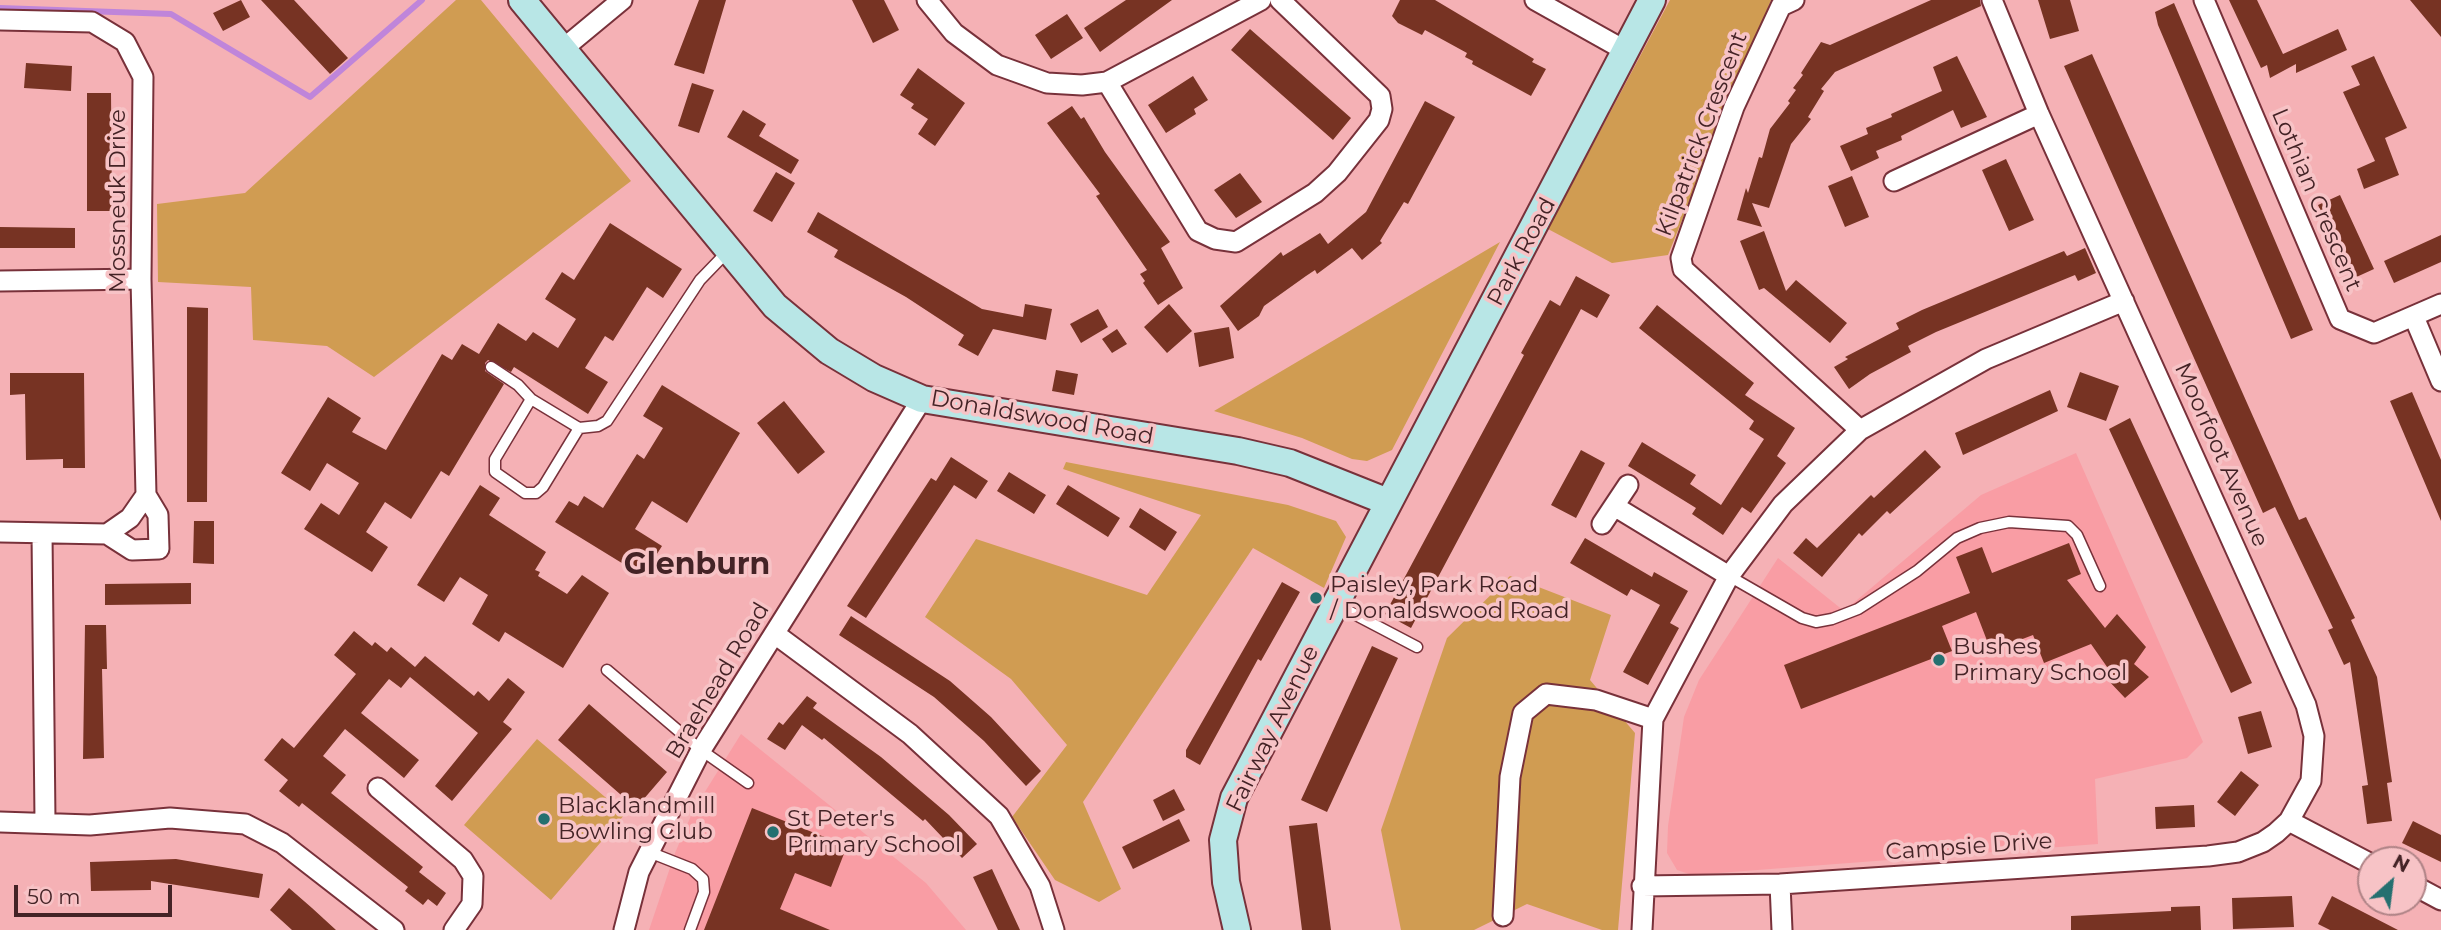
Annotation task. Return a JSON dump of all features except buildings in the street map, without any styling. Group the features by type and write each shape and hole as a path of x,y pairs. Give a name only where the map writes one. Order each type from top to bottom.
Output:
{"street":[{"name":"Donaldswood Road","path":"522,0 775,306 829,351 874,378 922,399 1238,451 1290,463 1388,502"},
{"path":"564,48 622,0"},
{"path":"927,0 954,33 997,65 1047,83 1082,85 1107,82 1261,0"},
{"path":"1107,82 1198,231 1215,239 1236,242 1315,193 1337,173 1379,120 1382,110 1380,96 1280,0"},
{"path":"1535,0 1626,51"},
{"name":"Park Road","path":"1388,502 1653,0"},
{"name":"Kilpatrick Crescent","path":"1794,0 1781,6 1734,107 1681,258 1683,269 1860,430"},
{"name":"Moorfoot Avenue","path":"1992,0 2039,114 2306,705 2314,736 2315,759 2311,781 2289,821"},
{"name":"Lothian Crescent","path":"2204,0 2340,318 2374,333 2441,304"},
{"name":"Mossneuk Drive","path":"0,20 92,22 125,42 143,77 141,279 146,495 158,515 159,549 131,550 107,534"},
{"path":"1894,181 2039,114"},
{"path":"0,281 141,279"},
{"path":"1642,930 1642,886 1653,719 1729,576 1783,504 1860,430 1986,359 2124,301"},
{"path":"2414,317 2441,381"},
{"name":"Braehead Road","path":"624,930 639,872 702,750 922,399"},
{"path":"1602,524 1628,485"},
{"path":"0,532 107,534 130,518 146,495"},
{"name":"Fairway Avenue","path":"1237,930 1226,882 1223,840 1234,797 1388,502"},
{"path":"1614,506 1729,576"},
{"path":"41,533 44,821"},
{"path":"775,634 910,734 999,816 1040,886 1054,930"},
{"path":"1503,916 1510,776 1523,713 1546,694 1596,700 1653,719"},
{"path":"377,788 463,860 473,876 472,904 454,930"},
{"path":"0,822 44,821 90,825 170,818 245,824 282,842 394,930"},
{"path":"2289,821 2357,857"},
{"name":"Campsie Drive","path":"1642,886 1780,884 2208,856 2238,852 2263,842 2289,821"},
{"path":"1780,884 1782,930"}],"lane":[{"path":"491,367 518,385 531,399 579,429 598,426 607,421 700,280 728,251"},
{"path":"531,399 495,459 498,477 525,493 540,491 579,429"},
{"path":"1729,576 1802,618 1816,622 1858,609 1917,571 1957,538 1980,528 2010,522 2031,522 2068,526 2077,535 2100,586"},
{"path":"1335,604 1417,646"},
{"path":"607,670 702,750 748,783"},
{"path":"649,852 692,869 703,879 704,892 690,930"}],"shaded area":[{"path":"456,0 481,0 631,181 374,377 327,346 253,340 251,287 158,282 157,204 245,193"},
{"path":"1670,0 1771,0 1668,255 1612,263 1548,229"},
{"path":"1500,242 1392,450 1367,461 1352,459 1302,438 1214,411"},
{"name":"Bushes Primary School","path":"2076,453 2203,742 2187,758 2095,779 2098,844 1692,875 1677,870 1667,853 1668,826 1684,717 1699,680 1778,558 1844,611 1981,495"},
{"path":"1066,462 1288,505 1336,521 1346,537 1324,588 1253,548 1083,802 1121,889 1099,902 1055,880 1012,817 1067,745 1011,679 925,617 976,539 1147,595 1201,515 1063,469"},
{"path":"1510,576 1611,615 1590,680 1635,733 1618,930 1602,930 1527,904 1474,930 1401,930 1381,830 1447,638"},
{"name":"St Peter's Primary School","path":"741,734 926,883 966,930 649,930 675,853 693,811"},
{"name":"Blacklandmill Bowling Club","path":"537,739 625,814 551,900 464,825"}],"waterway":[{"path":"0,8 171,14 310,97 422,0"}],"place":[{"name":"Paisley, Park Road / Donaldswood Road","path":"1316,598"},
{"name":"Bushes Primary School","path":"1939,660"},
{"name":"Blacklandmill Bowling Club","path":"544,819"},
{"name":"St Peter's Primary School","path":"773,832"}],"district":[{"name":"Glenburn","path":"697,565"}]}
